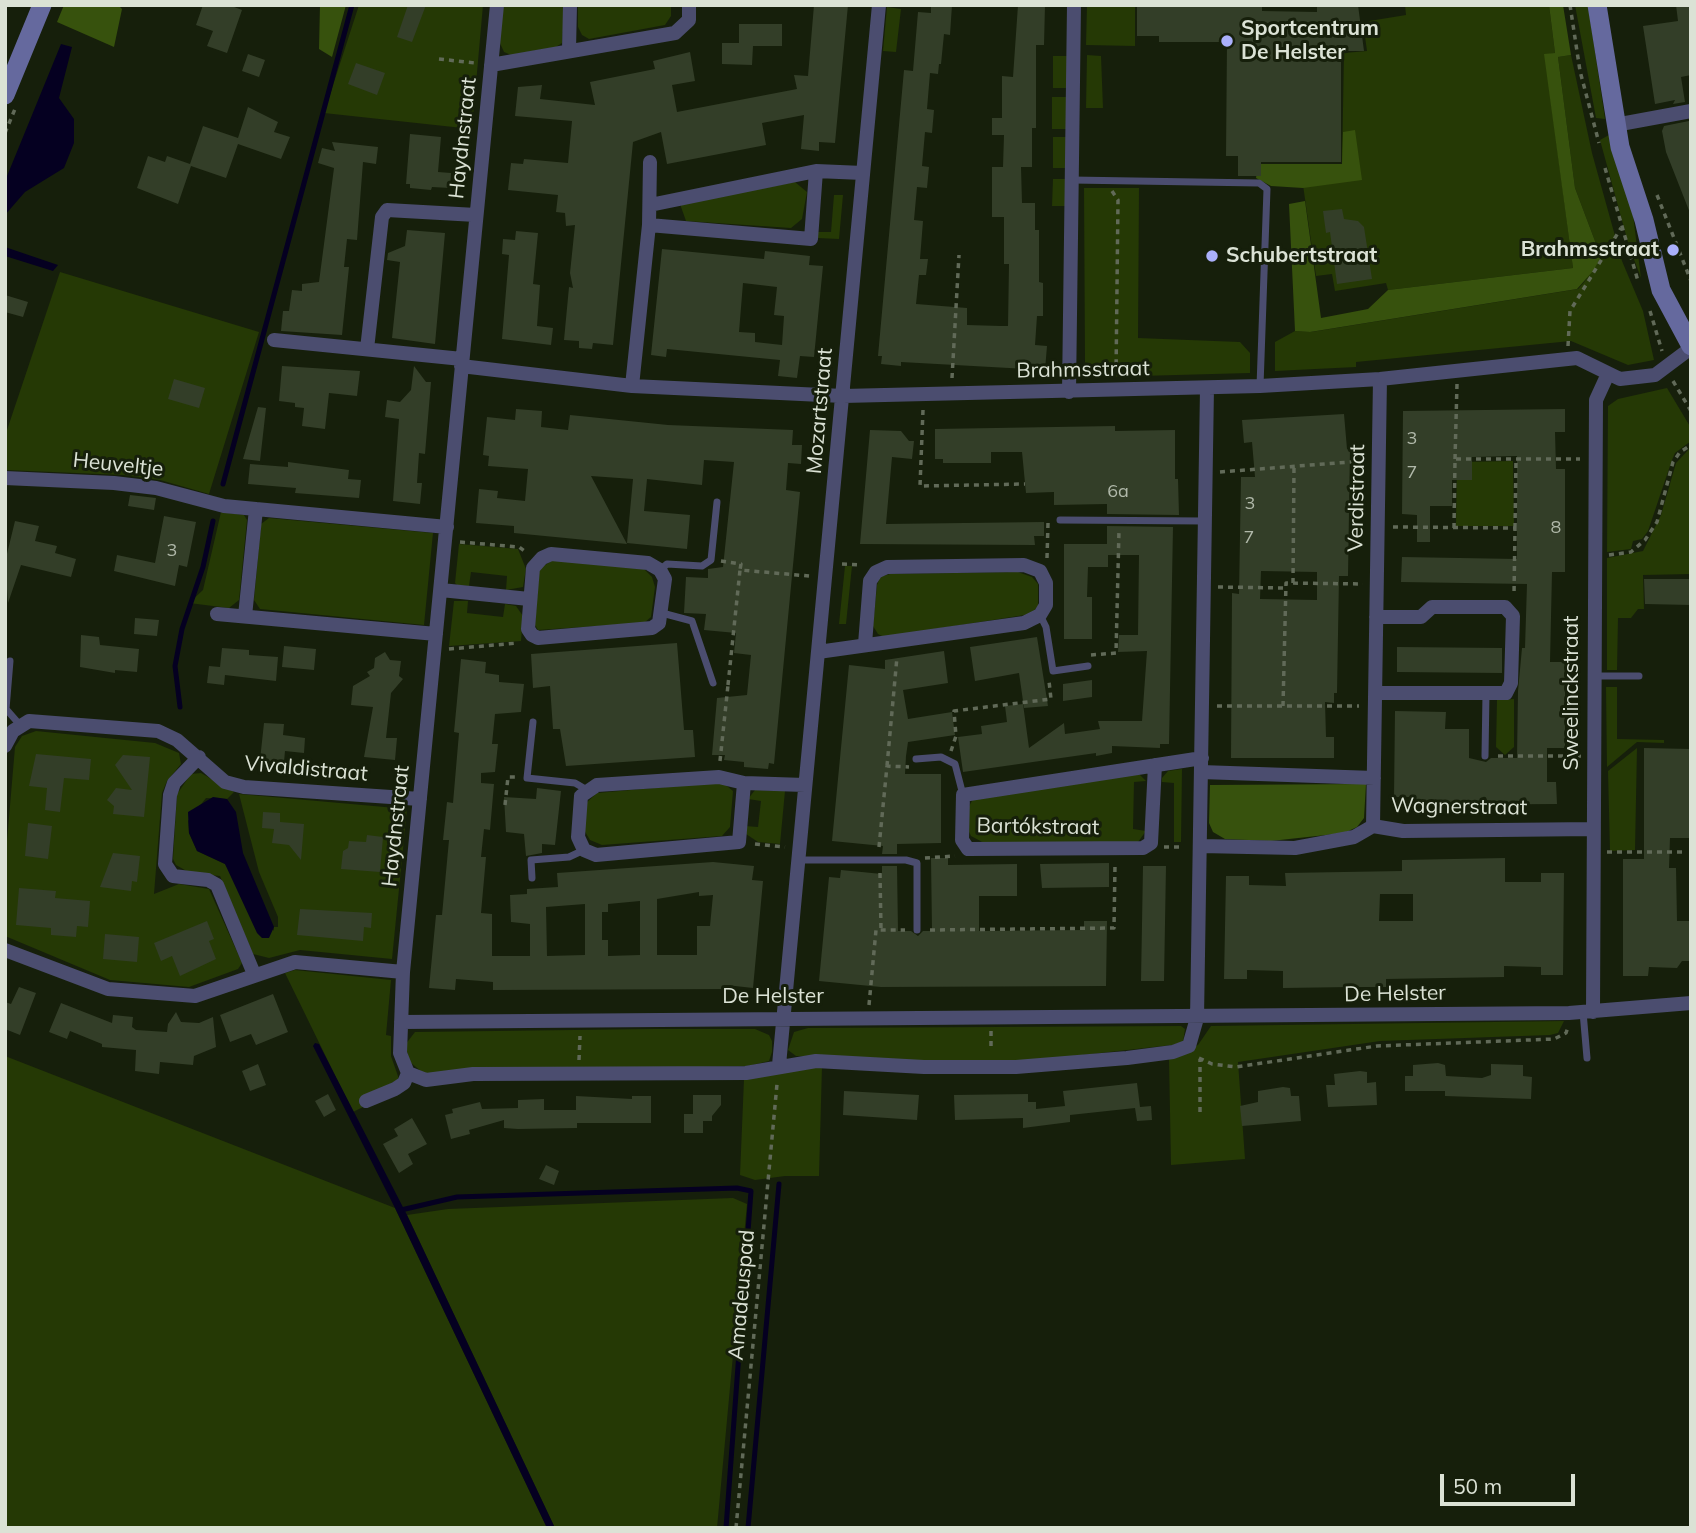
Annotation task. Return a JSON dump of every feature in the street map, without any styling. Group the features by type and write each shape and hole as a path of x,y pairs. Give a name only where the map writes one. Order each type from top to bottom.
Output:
{"street":[{"path":"5,95 42,5"},
{"name":"Haydnstraat","path":"401,1022 403,972 497,5"},
{"path":"569,50 570,5"},
{"name":"Haydnstraat","path":"491,65 676,33 689,20 689,5"},
{"name":"Mozartstraat","path":"779,1066 879,5"},
{"path":"1069,392 1074,5"},
{"path":"1597,5 1615,125 1644,219 1661,290 1691,347 1655,374 1620,379 1607,376"},
{"path":"1615,125 1691,111"},
{"path":"632,387 649,225 650,162"},
{"path":"650,205 816,171 863,173"},
{"path":"649,225 811,239 816,171"},
{"name":"Haydnstraat","path":"366,349 382,217 387,210 476,215"},
{"path":"274,340 462,362"},
{"name":"Brahmsstraat","path":"462,362 632,387 842,396 1260,386 1380,379 1567,358 1577,358 1607,376"},
{"name":"Sweelinckstraat","path":"1582,1013 1594,829 1593,556 1596,400 1607,376"},
{"name":"Verdistraat","path":"1373,826 1380,379"},
{"path":"408,1073 426,1080 473,1074 746,1073 816,1061 992,1067 1073,1064 1173,1052 1189,1046 1197,1018 1207,388"},
{"name":"Heuveltje","path":"5,478 145,486 224,506 256,509"},
{"path":"245,616 256,509 446,534"},
{"path":"551,554 648,563 660,570 665,579 662,613 659,623 652,628 538,638 531,635 528,629 529,599 536,562 551,554"},
{"path":"818,652 1024,623 1040,615 1046,605 1046,583 1040,571 1024,565 887,567 876,572 870,581 865,644"},
{"path":"441,590 529,599"},
{"path":"1376,617 1421,617 1432,607 1505,607 1513,616 1511,683 1506,693 1376,699"},
{"path":"217,614 436,634"},
{"name":"Vivaldistraat","path":"20,725 29,721 40,721 158,731 177,740 225,782 244,787 420,799"},
{"path":"5,746 13,731 20,725"},
{"path":"199,757 174,783 170,795 165,864 173,876 208,880 217,884 254,974"},
{"path":"1148,846 1152,843 1155,765"},
{"name":"Bartókstraat","path":"1148,846 1115,849 968,849 962,840 962,794 1155,765 1201,765"},
{"name":"Wagnerstraat","path":"1201,765 1374,778"},
{"path":"744,783 738,842 596,855 584,850 578,837 580,796 597,785 719,777 744,783 805,785"},
{"name":"Wagnerstraat","path":"1200,846 1295,848 1354,837 1373,826 1404,831 1594,829"},
{"path":"5,950 108,989 195,996 295,962 403,972"},
{"name":"De Helster","path":"401,1022 1582,1013 1691,1003"},
{"path":"366,1101 395,1090 404,1083 408,1073 400,1053 401,1022"}],"lane":[{"path":"1072,180 1259,183 1267,189 1260,386"},
{"path":"660,570 667,564 702,566 712,560 717,502"},
{"path":"1060,520 1205,521"},
{"path":"662,613 692,621 713,683"},
{"path":"1040,615 1046,627 1053,671 1088,666"},
{"path":"10,661 6,709 20,725"},
{"path":"1593,676 1639,676"},
{"path":"1485,756 1486,692"},
{"path":"533,722 527,778 575,783 587,790"},
{"path":"916,760 941,757 955,764 962,794"},
{"path":"532,878 531,860 569,857 584,850"},
{"path":"798,854 917,863 917,930"},
{"path":"1582,1013 1587,1058"}],"path":[{"path":"439,58 491,65"},
{"path":"1110,180 1110,188 1118,200 1116,391"},
{"path":"1655,189 1691,281"},
{"path":"1567,358 1570,311 1620,228"},
{"path":"951,394 959,255"},
{"path":"1454,528 1457,370"},
{"path":"923,394 920,486 1024,484"},
{"path":"1593,556 1622,555 1631,552 1645,540 1657,522 1673,462 1680,452 1691,445"},
{"path":"1206,473 1379,459"},
{"path":"1455,459 1595,459"},
{"path":"1510,612 1514,607 1516,459"},
{"path":"1293,583 1294,466"},
{"path":"1040,571 1047,565 1048,523 1060,520"},
{"path":"1088,666 1091,653 1116,653 1119,521"},
{"path":"1377,527 1515,528"},
{"path":"446,534 519,547 536,562"},
{"path":"712,560 741,564 719,777"},
{"path":"740,570 826,571 865,565 876,572"},
{"path":"1283,706 1286,583 1376,584"},
{"path":"1204,587 1286,588"},
{"path":"435,651 522,643 531,635"},
{"path":"881,930 879,860 898,665 894,640"},
{"path":"948,760 956,736 954,711 1051,699 1048,677 1053,671"},
{"path":"713,683 728,685"},
{"path":"1202,706 1283,706 1376,699"},
{"path":"1485,756 1594,756"},
{"path":"887,766 908,767 916,760"},
{"path":"505,805 508,777 527,778"},
{"path":"738,842 798,854"},
{"path":"1148,846 1200,846"},
{"path":"917,863 928,856 957,856 968,849"},
{"path":"867,1018 876,930 1114,928 1115,849"},
{"path":"1593,852 1682,852"},
{"path":"1189,1046 1200,1059 1236,1067 1389,1045 1554,1039 1566,1033 1582,1013"},
{"path":"990,1018 992,1067"},
{"path":"579,1073 580,1020"},
{"path":"1200,1059 1200,1112"},
{"name":"Amadeuspad","path":"736,1528 779,1066"}],"green space":[{"path":"64,5 118,5 122,9 114,47 57,22"},
{"path":"320,5 346,5 332,57 319,49"},
{"path":"359,5 483,5 472,129 324,113"},
{"path":"502,5 565,5 562,43 556,47 511,55 504,52 499,41"},
{"path":"578,5 671,5 671,16 665,25 589,39 582,35 578,27"},
{"path":"1087,5 1135,5 1135,46 1086,45"},
{"path":"1405,5 1549,5 1555,53 1545,55 1573,268 1388,290 1386,283 1335,291 1332,274 1316,276 1300,164 1342,164 1344,53 1367,51 1363,22 1406,15"},
{"path":"1549,5 1563,5 1571,55 1558,57 1575,188 1601,257 1593,271 1577,289 1310,332 1295,331 1289,204 1305,201 1321,318 1368,309 1388,290 1573,268 1544,54 1555,53"},
{"path":"1575,5 1588,5 1605,119 1596,118"},
{"path":"887,7 901,9 896,52 883,51"},
{"path":"1087,55 1101,56 1103,108 1086,108"},
{"path":"1571,55 1592,153 1622,261 1643,311 1654,360 1628,365 1571,341 1356,362 1356,367 1275,371 1275,342 1295,331 1311,332 1578,289 1601,257 1575,188 1558,57"},
{"path":"1053,56 1067,56 1067,88 1053,88"},
{"path":"1052,97 1067,97 1066,129 1052,129"},
{"path":"1355,130 1362,180 1303,188 1271,186 1256,178 1258,164 1342,164 1343,132"},
{"path":"1609,135 1633,215 1641,278 1629,246 1600,140"},
{"path":"1053,137 1067,137 1067,168 1053,168"},
{"path":"1053,179 1067,179 1067,206 1052,206"},
{"path":"795,182 807,192 802,219 791,228 686,221 680,204"},
{"path":"1084,188 1139,188 1138,338 1240,342 1250,353 1250,373 1103,377 1088,369 1085,362"},
{"path":"834,195 843,195 839,239 817,238 818,232 831,232"},
{"path":"60,272 259,332 209,494 160,480 123,475 5,470 5,436"},
{"path":"1667,388 1691,428 1691,441 1675,453 1648,531 1642,539 1633,541 1631,549 1607,552 1608,406 1618,399"},
{"path":"1691,447 1691,574 1643,575 1644,609 1638,609 1631,618 1618,618 1617,670 1607,670 1607,558 1643,551 1661,515 1676,463"},
{"path":"1513,461 1514,526 1456,526 1457,462"},
{"path":"221,512 244,515 247,520 239,600 229,608 189,603 203,590"},
{"path":"269,518 433,533 424,625 260,609 254,600 261,524"},
{"path":"459,544 518,549 526,569 523,587 506,590 507,576 471,572 469,586 457,585"},
{"path":"553,560 644,569 652,577 655,587 651,617 644,623 538,630 535,625 539,569"},
{"path":"845,566 852,566 846,624 839,624"},
{"path":"1018,572 1032,577 1038,584 1038,606 1031,614 884,637 878,634 873,626 880,577 890,574"},
{"path":"454,601 468,601 467,613 503,617 505,604 516,606 523,616 521,641 449,646"},
{"path":"1606,687 1617,687 1617,739 1664,740 1664,743 1637,742 1607,767"},
{"path":"1514,699 1514,747 1505,755 1496,747 1497,700"},
{"path":"36,731 155,743 179,753 181,764 167,781 162,793 154,894 179,884 209,889 242,963 238,969 189,987 110,980 5,936 5,864 15,747 22,736"},
{"path":"1637,748 1635,850 1610,851 1608,771"},
{"path":"1182,769 1181,842 1174,842 1174,783 1162,782 1162,778 1168,771"},
{"path":"201,773 234,792 227,799 206,798 188,821 189,833 197,851 225,864 274,931 274,927 278,927 278,917 259,872 239,794 407,809 392,959 300,950 269,958 253,954 220,876 190,873 176,865 173,859 177,794 191,774"},
{"path":"1138,773 1146,781 1134,782 1133,829 1146,831 1138,842 986,844 971,836 967,828 967,810 973,799"},
{"path":"722,782 733,791 730,827 722,836 602,845 590,840 584,830 586,803 597,793"},
{"path":"1366,784 1364,818 1357,827 1344,833 1271,841 1225,839 1213,832 1209,823 1210,785"},
{"path":"755,790 785,791 780,844 758,842 746,834 745,826 758,827 761,801 748,799"},
{"path":"295,970 391,980 386,1035 391,1036 391,1056 399,1079 360,1100 363,1107 353,1112 285,973"},
{"path":"1564,1021 1558,1033 1550,1035 1380,1041 1238,1062 1245,1159 1171,1165 1169,1058 1198,1045 1211,1026"},
{"path":"1181,1026 1185,1029 1183,1042 1172,1045 1029,1061 950,1062 796,1056 788,1050 794,1032 808,1028"},
{"path":"755,1029 769,1035 772,1052 769,1061 748,1066 423,1073 410,1062 405,1045 415,1032"},
{"path":"5,1056 395,1208 547,1528 5,1528"},
{"path":"822,1066 819,1176 785,1176 755,1180 740,1175 744,1079"},
{"path":"733,1198 747,1204 717,1528 555,1528 407,1215 448,1209"}],"shaded area":[{"path":"61,44 72,47 59,98 74,119 74,143 64,168 25,192 5,215 5,181"},
{"path":"5,247 58,265 53,271 5,256"},
{"path":"213,797 227,799 236,812 243,853 274,927 269,938 262,938 257,933 225,864 197,851 189,833 188,812"},
{"path":"315,1043 319,1044 407,1215 555,1528 547,1528 395,1208 313,1046"}],"building":[{"path":"203,5 229,5 242,10 227,53 207,46 213,31 196,25"},
{"path":"408,5 426,5 412,42 397,37"},
{"path":"814,5 848,5 835,143 819,142 819,151 801,149 804,115 762,123 766,145 667,164 661,132 633,142 613,345 593,343 592,349 579,348 579,341 564,340 569,287 573,288 570,273 575,225 566,226 565,213 556,212 558,195 508,190 511,163 523,164 524,159 568,163 572,121 515,116 518,87 542,85 540,99 595,105 590,82 655,69 653,61 690,52 695,81 672,85 677,112 797,89 794,75 808,76"},
{"path":"931,5 952,5 950,35 944,34 938,74 930,73 927,109 934,110 932,133 925,132 922,166 929,167 927,188 917,187 914,220 923,221 920,259 928,259 926,275 919,275 916,304 967,308 967,325 1008,326 1009,264 1004,264 1004,217 992,217 992,167 1003,167 1004,135 992,135 992,118 1002,118 1002,76 1013,77 1018,5 1045,5 1044,45 1036,45 1036,128 1032,128 1032,167 1021,167 1022,203 1035,203 1035,230 1039,230 1039,282 1043,283 1043,316 1037,316 1035,345 1047,346 1045,370 901,362 901,366 881,364 882,356 878,356 904,70 913,71 918,12 931,13"},
{"path":"1137,5 1262,5 1262,11 1317,12 1317,5 1358,5 1364,51 1341,51 1341,162 1261,162 1261,176 1238,176 1238,156 1226,156 1227,42 1159,42 1159,36 1137,36"},
{"path":"1676,5 1691,5 1691,75 1681,77 1685,102 1673,104 1675,100 1655,104 1643,26 1678,21"},
{"path":"739,24 782,24 782,46 753,46 752,65 722,64 722,43 739,43"},
{"path":"248,54 265,60 259,77 242,71"},
{"path":"356,63 385,73 377,95 348,84"},
{"path":"248,107 278,122 274,132 290,137 281,159 238,144 226,178 191,166 178,204 137,188 148,156 165,162 167,156 190,164 203,126 238,138"},
{"path":"1689,121 1690,213 1666,152 1662,131 1664,126"},
{"path":"410,134 441,137 438,172 451,173 450,188 432,187 431,190 410,188 410,184 406,184"},
{"path":"332,142 378,147 376,164 363,162 357,240 347,239 344,267 349,267 342,335 281,331 283,311 289,311 292,290 302,291 302,284 319,282 334,168 318,163 322,148 335,151"},
{"path":"1342,209 1344,219 1358,221 1364,227 1372,279 1337,284 1330,232 1326,233 1323,211"},
{"path":"407,230 445,233 435,344 392,338 400,262 387,260 388,253 405,246"},
{"path":"516,231 538,233 533,284 540,285 537,326 553,328 551,345 502,339 509,255 502,254 503,239 515,240"},
{"path":"662,249 764,259 765,251 810,256 809,265 823,266 814,357 800,356 797,378 778,376 780,360 667,349 666,357 651,355","holes":["743,283 777,287 774,315 784,316 782,345 755,342 755,333 739,332"]},
{"path":"5,295 28,302 23,317 5,312"},
{"path":"282,366 360,371 357,396 329,393 325,429 302,426 304,408 295,407 295,403 279,401"},
{"path":"414,366 426,382 431,382 425,454 419,453 417,483 422,483 420,504 393,501 399,419 385,417 387,400 400,402 411,390"},
{"path":"174,379 205,388 199,408 168,399"},
{"path":"258,407 266,408 260,461 243,459"},
{"path":"516,409 542,411 541,427 568,430 570,415 668,425 793,430 792,445 802,445 801,464 788,463 786,490 800,492 774,764 769,763 768,769 744,767 744,762 724,760 725,755 712,755 717,698 747,695 751,655 734,653 736,633 704,630 706,614 684,613 686,577 708,578 708,569 723,567 734,462 704,460 702,485 647,479 644,511 690,515 687,549 627,543 633,479 591,476 627,544 514,533 514,526 476,523 479,489 498,491 497,498 525,501 528,469 488,466 489,456 483,455 487,417 515,420"},
{"path":"1565,409 1565,432 1555,432 1556,469 1565,469 1565,572 1552,572 1550,662 1565,662 1565,748 1547,748 1547,782 1556,782 1557,804 1414,805 1414,797 1394,797 1395,711 1446,712 1445,729 1469,729 1469,758 1486,762 1491,758 1517,758 1518,691 1522,648 1525,648 1527,584 1401,582 1402,557 1517,559 1517,456 1472,457 1472,480 1452,480 1452,506 1430,506 1430,542 1417,542 1417,515 1402,514 1403,411"},
{"path":"1344,414 1347,449 1350,449 1348,576 1339,576 1337,693 1334,693 1334,703 1325,702 1326,737 1334,737 1334,758 1231,758 1232,593 1239,594 1241,477 1255,477 1252,442 1244,443 1242,420","holes":["1261,571 1317,572 1317,600 1260,599"]},
{"path":"1115,426 1115,431 1175,430 1175,479 1178,479 1179,515 1107,514 1107,504 1054,505 1054,492 1026,493 1022,452 991,452 991,463 943,463 943,459 935,459 935,429"},
{"path":"870,430 901,431 909,441 914,441 912,459 892,457 886,524 1044,522 1044,536 1034,536 1035,545 860,544"},
{"path":"288,462 349,470 348,479 361,480 359,498 295,493 296,488 248,484 250,464 288,467"},
{"path":"130,495 156,498 154,510 128,506"},
{"path":"164,516 196,522 187,567 179,565 175,586 114,571 117,555 155,563"},
{"path":"15,521 39,526 35,541 57,546 55,553 76,559 71,577 21,565 8,603 5,562"},
{"path":"1107,526 1173,527 1169,744 1160,744 1160,748 1112,746 1112,753 1096,756 1096,753 963,772 958,737 982,734 981,726 1007,722 1005,706 1023,704 1029,748 1064,723 1065,734 1100,729 1098,721 1142,721 1147,651 1118,652 1119,635 1138,635 1139,555 1108,555 1108,567 1088,567 1087,597 1092,597 1092,639 1064,639 1064,544 1107,544"},
{"path":"1644,579 1691,579 1691,605 1645,604"},
{"path":"135,618 159,620 157,636 134,634"},
{"path":"81,635 99,637 100,645 139,649 137,672 115,670 115,673 80,667"},
{"path":"1037,637 1048,706 1024,708 1019,673 975,681 970,647"},
{"path":"677,643 684,730 693,730 695,757 566,766 560,729 553,729 550,686 533,688 531,654"},
{"path":"284,646 316,649 314,670 282,667"},
{"path":"1397,647 1502,648 1502,673 1397,672"},
{"path":"222,648 249,650 249,655 278,657 276,681 225,675 224,685 207,683 209,666 220,667"},
{"path":"944,651 948,683 903,690 908,719 952,712 955,735 908,742 906,756 905,774 941,774 941,843 897,844 897,854 882,854 883,846 832,841 849,665 885,669 885,660"},
{"path":"385,652 390,660 401,661 399,676 403,679 391,693 386,738 397,738 395,760 364,757 373,707 351,705 353,686 370,676 367,672 374,668 375,658"},
{"path":"461,659 486,662 485,673 499,675 499,682 524,684 521,712 495,714 492,744 498,744 495,772 481,773 481,783 494,784 490,830 484,829 481,857 486,857 481,913 492,914 492,956 530,956 530,924 511,922 510,895 527,894 527,889 558,887 557,873 713,862 754,866 752,880 763,881 753,988 726,985 727,989 493,990 493,982 456,979 455,990 429,988 436,915 442,915 449,840 443,840 447,802 453,803 459,733 454,732","holes":["699,892 699,896 713,895 710,926 697,926 697,955 657,955 657,899","640,901 640,955 608,956 608,940 602,940 602,912 608,912 608,904","585,904 585,955 547,956 546,907"]},
{"path":"1092,680 1092,697 1063,701 1063,684"},
{"path":"264,723 284,724 283,735 305,738 304,753 285,751 284,762 260,760"},
{"path":"1644,748 1691,749 1691,838 1670,838 1669,868 1676,868 1677,921 1691,921 1691,961 1682,961 1677,968 1649,967 1648,976 1623,976 1623,859 1644,859"},
{"path":"36,754 91,759 89,780 64,778 60,812 45,810 47,788 29,786"},
{"path":"123,755 150,757 144,817 113,814 114,806 107,800 116,788 132,790 115,765"},
{"path":"537,788 561,791 555,845 542,844 542,853 526,856 524,834 506,832 504,797 536,799"},
{"path":"263,812 280,813 280,822 304,824 301,860 289,845 272,843 274,829 262,828"},
{"path":"28,823 52,826 48,859 25,856"},
{"path":"367,835 383,837 380,872 341,869 343,851 348,848 349,841 366,842"},
{"path":"113,853 140,856 137,882 132,881 131,891 100,887"},
{"path":"931,858 948,858 948,865 1017,864 1017,896 979,896 979,931 1084,930 1084,921 1107,921 1106,986 881,987 819,981 829,877 840,878 841,870 882,874 882,866 897,866 898,931 911,931 918,936 923,931 932,931"},
{"path":"1505,858 1505,882 1541,882 1541,873 1564,873 1563,975 1541,975 1541,967 1504,966 1504,977 1386,979 1386,987 1283,988 1283,971 1247,970 1247,979 1224,979 1226,876 1249,876 1249,885 1286,886 1285,873 1402,871 1402,860","holes":["1380,894 1413,894 1413,921 1379,921"]},
{"path":"1109,863 1109,887 1042,888 1040,864"},
{"path":"1143,866 1166,866 1164,981 1141,981"},
{"path":"19,888 56,891 55,898 90,901 88,927 77,926 76,937 51,935 51,928 16,925"},
{"path":"300,909 372,913 371,928 364,927 363,941 297,935"},
{"path":"207,921 214,939 209,941 216,959 180,976 172,956 161,961 154,943"},
{"path":"105,934 139,937 137,962 103,959"},
{"path":"19,987 36,993 20,1035 5,1029 5,1002 11,1004"},
{"path":"273,994 288,1032 256,1045 251,1034 230,1042 220,1015"},
{"path":"61,1003 112,1023 113,1015 133,1017 132,1027 136,1030 167,1032 168,1024 176,1012 181,1022 199,1023 213,1017 216,1047 194,1056 193,1065 160,1062 159,1074 135,1071 136,1050 102,1047 102,1044 70,1031 67,1039 49,1032"},
{"path":"258,1064 266,1085 250,1091 242,1071"},
{"path":"1491,1064 1523,1065 1523,1076 1532,1077 1531,1099 1445,1096 1445,1091 1405,1091 1405,1076 1413,1076 1413,1065 1445,1065 1446,1076 1482,1078 1491,1075"},
{"path":"1367,1072 1367,1083 1376,1082 1377,1105 1328,1107 1326,1085 1335,1085 1334,1074"},
{"path":"1137,1083 1140,1107 1151,1106 1152,1120 1137,1121 1135,1108 1070,1115 1070,1122 1023,1128 1023,1118 955,1120 954,1095 1028,1094 1028,1102 1036,1102 1036,1109 1065,1106 1063,1091"},
{"path":"1290,1088 1291,1096 1299,1096 1301,1121 1242,1126 1240,1106 1258,1102 1258,1091"},
{"path":"844,1091 919,1095 917,1120 843,1115"},
{"path":"328,1094 336,1110 324,1117 315,1101"},
{"path":"693,1095 721,1095 721,1105 712,1116 712,1121 703,1121 703,1133 684,1133 684,1114 693,1114"},
{"path":"576,1096 632,1099 632,1096 651,1096 651,1123 577,1123 577,1128 518,1129 504,1128 504,1120 469,1130 470,1134 451,1139 445,1115 453,1113 452,1109 480,1102 482,1109 518,1108 518,1100 544,1099 544,1110 576,1110"},
{"path":"412,1118 427,1144 408,1154 413,1164 399,1173 383,1144 398,1136 394,1129"},
{"path":"546,1165 559,1171 554,1185 539,1179"}],"waterway":[{"path":"223,484 352,5"},
{"path":"180,707 175,666 182,629 203,567 213,521"},
{"path":"748,1528 779,1184"},
{"path":"401,1210 457,1197 737,1188 751,1191 726,1528"}],"place":[{"name":"Sportcentrum De Helster","path":"1227,41"},
{"name":"Brahmsstraat","path":"1673,250"},
{"name":"Schubertstraat","path":"1212,256"}]}
